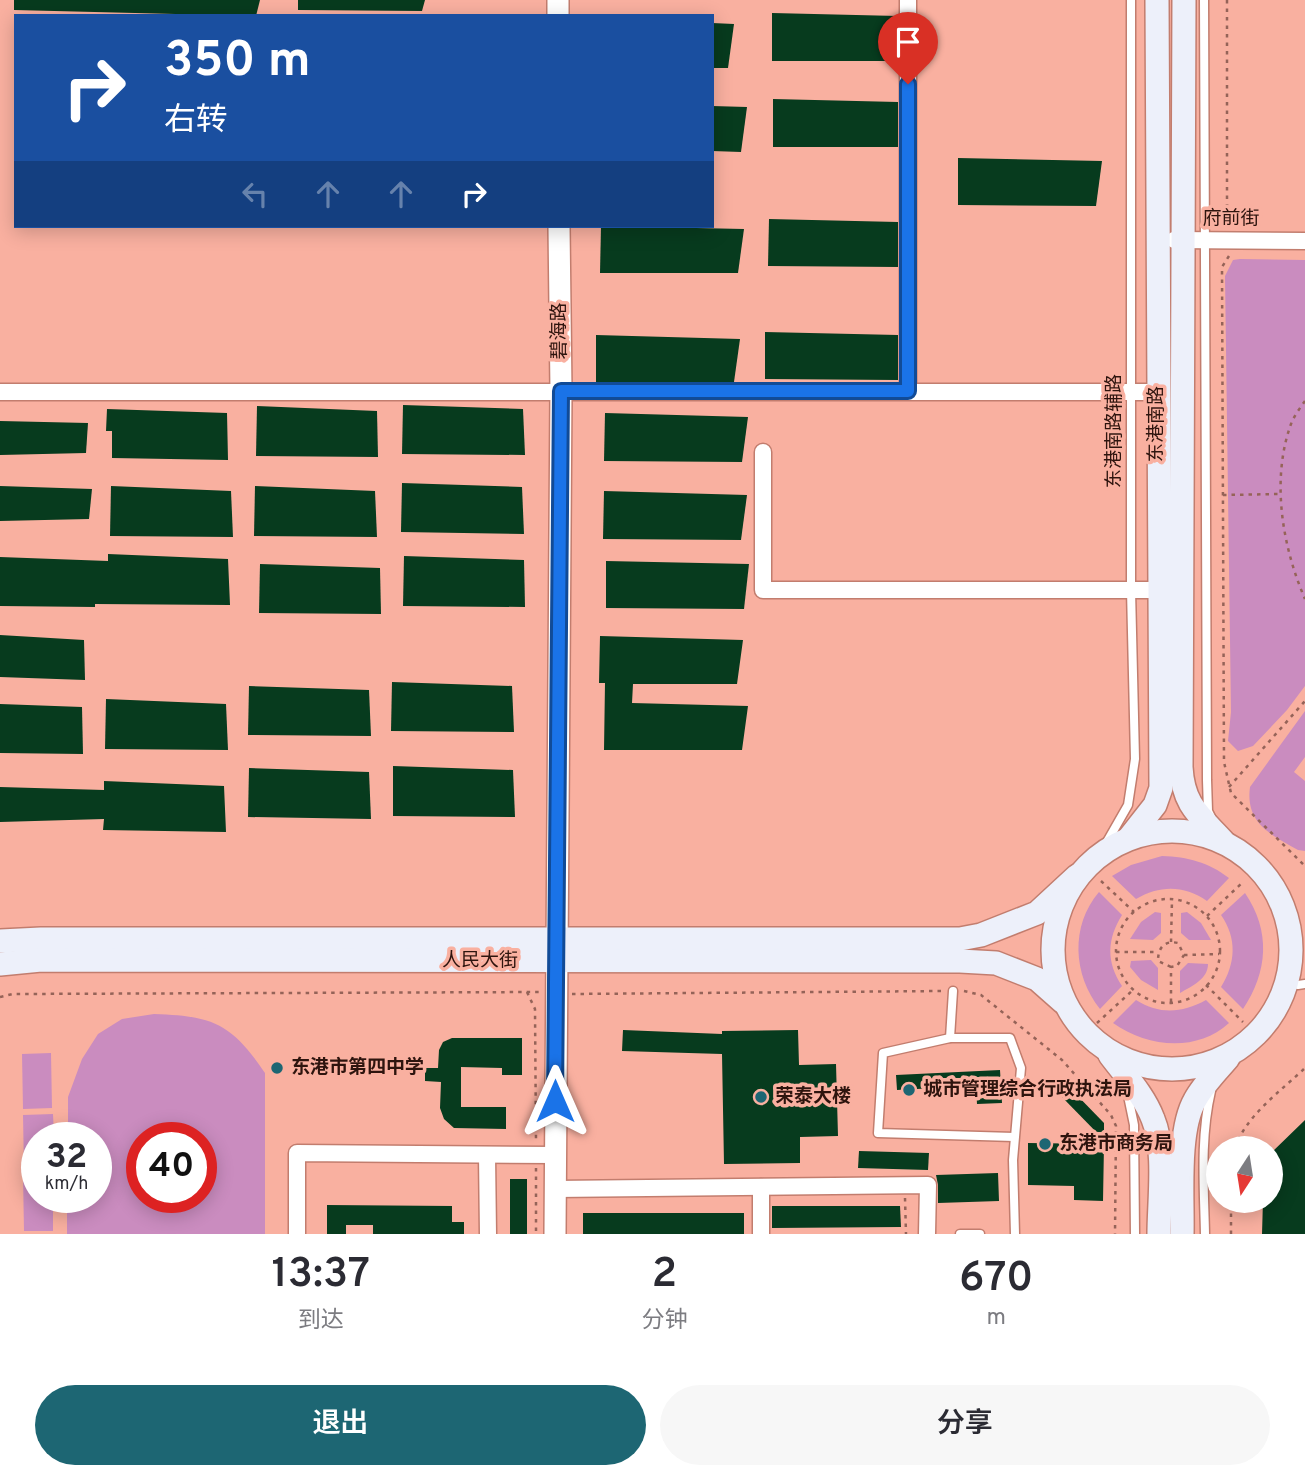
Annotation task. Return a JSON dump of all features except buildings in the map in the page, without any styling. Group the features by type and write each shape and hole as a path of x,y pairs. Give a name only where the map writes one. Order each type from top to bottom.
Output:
{"main road":[{"name":"东港南路","path":"1129,838 1155,805 1161,788 1157,0"},
{"name":"东港南路","path":"1184,0 1195,240 1182,789 1193,808 1223,841"},
{"path":"960,950 981,935 1037,914 1100,854 1129,838 1159,831 1191,831 1223,841 1250,858 1305,920"},
{"path":"1063,1002 1054,971 1052,938 1059,907 1077,876"},
{"path":"1272,883 1286,913 1292,945 1289,977 1277,1009"},
{"name":"人民大街","path":"0,942 41,939 556,950"},
{"name":"人民大街","path":"0,964 41,960 556,950 960,950"},
{"path":"960,950 1037,979 1063,1002 1082,1029 1106,1050 1142,1098 1154,1120 1160,1145 1159,1234"},
{"path":"1182,1234 1186,1129 1194,1102 1232,1054 1257,1034 1303,983"},
{"path":"1106,1050 1136,1064 1171,1070 1202,1066 1232,1054"}],"street":[{"path":"908,0 908,391"},
{"name":"碧海路","path":"555,1234 555,1189 545,1155 556,993 561,391 559,228"},
{"name":"府前街","path":"1157,240 1305,241"},
{"path":"0,392 1157,392"},
{"path":"763,452 763,590 1159,590"},
{"path":"297,1234 297,1153 545,1155"},
{"path":"487,1155 488,1234"},
{"path":"555,1189 928,1185 927,1234"},
{"path":"761,1187 761,1234"}],"lane":[{"name":"东港南路辅路","path":"1100,854 1128,805 1135,759 1131,590 1131,0"},
{"path":"1204,0 1195,240 1208,811 1223,841"},
{"path":"950,1038 953,991"},
{"path":"1014,1137 878,1133 883,1053 950,1038 1010,1038 1021,1068 1014,1137 1015,1234"},
{"path":"1124,1074 1134,1125 1135,1234"},
{"path":"1205,1234 1204,1122 1215,1074"},
{"path":"960,1234 980,1234"}],"path":[{"path":"1227,0 1229,223"},
{"path":"1233,253 1222,267 1224,762 1231,793 1305,866"},
{"path":"1305,401 1291,423 1279,475 1284,522 1295,575 1305,599"},
{"path":"1223,495 1281,494"},
{"path":"1229,786 1305,701"},
{"path":"1101,881 1134,912"},
{"path":"1207,916 1242,882"},
{"path":"1171,942 1172,899"},
{"path":"1172,899 1192,905 1207,916 1216,931 1219,954 1217,967 1206,985 1196,995 1180,1002 1147,999 1133,990 1122,977 1116,961 1120,929 1134,912 1143,905 1172,899"},
{"path":"1165,943 1178,943 1184,955 1177,966 1171,968 1158,961 1158,952 1165,943"},
{"path":"1116,952 1158,952"},
{"path":"1184,955 1219,954"},
{"path":"1171,968 1171,1002"},
{"path":"1206,985 1242,1022"},
{"path":"1097,1023 1133,990"},
{"path":"0,997 27,994 970,991 981,995 1062,1060 1111,1115 1115,1126 1115,1234"},
{"path":"527,992 535,1009 545,1155 536,1234"},
{"path":"1239,1136 1255,1116 1305,1069"},
{"path":"1231,1213 1231,1234"}],"shaded area":[{"path":"1233,260 1305,260 1305,686 1287,710 1253,746 1238,751 1228,741 1231,712 1225,276"},
{"path":"1305,711 1305,757 1294,772 1305,781 1305,851 1288,845 1262,827 1252,810 1250,787"},
{"path":"1162,856 1197,861 1229,878 1207,901 1190,892 1172,889 1154,891 1136,899 1112,876 1131,865"},
{"path":"1099,892 1122,915 1113,933 1110,950 1113,968 1122,986 1100,1009 1084,981 1078,950 1083,920"},
{"path":"1245,893 1259,922 1263,951 1258,981 1243,1009 1221,987 1230,969 1233,951 1230,933 1221,915"},
{"path":"1155,912 1161,913 1161,933 1153,940 1130,939 1141,922"},
{"path":"1187,912 1201,923 1211,940 1189,940 1181,933 1181,913"},
{"path":"1151,960 1158,968 1158,990 1141,980 1130,967 1131,961"},
{"path":"1188,963 1208,964 1205,974 1180,993 1180,971"},
{"path":"1136,1000 1162,1010 1180,1010 1206,1000 1229,1023 1216,1033 1187,1043 1156,1041 1126,1031 1113,1023"},
{"path":"154,1014 191,1017 219,1026 242,1043 253,1056 265,1073 265,1234 67,1234 67,1213 112,1213 112,1122 68,1122 68,1097 82,1059 98,1034 122,1019"},
{"path":"51,1053 52,1108 23,1109 22,1054"},
{"path":"53,1114 53,1122 23,1122 23,1115"},
{"path":"24,1213 53,1213 53,1231 24,1231"}],"place":[{"name":"东港市第四中学","path":"277,1068"},
{"name":"城市管理综合行政执法局","path":"909,1090"},
{"name":"荣泰大楼","path":"761,1097"},
{"name":"东港市商务局","path":"1045,1144"}],"route":[{"path":"555,1101 561,391 908,391 908,84"}]}
